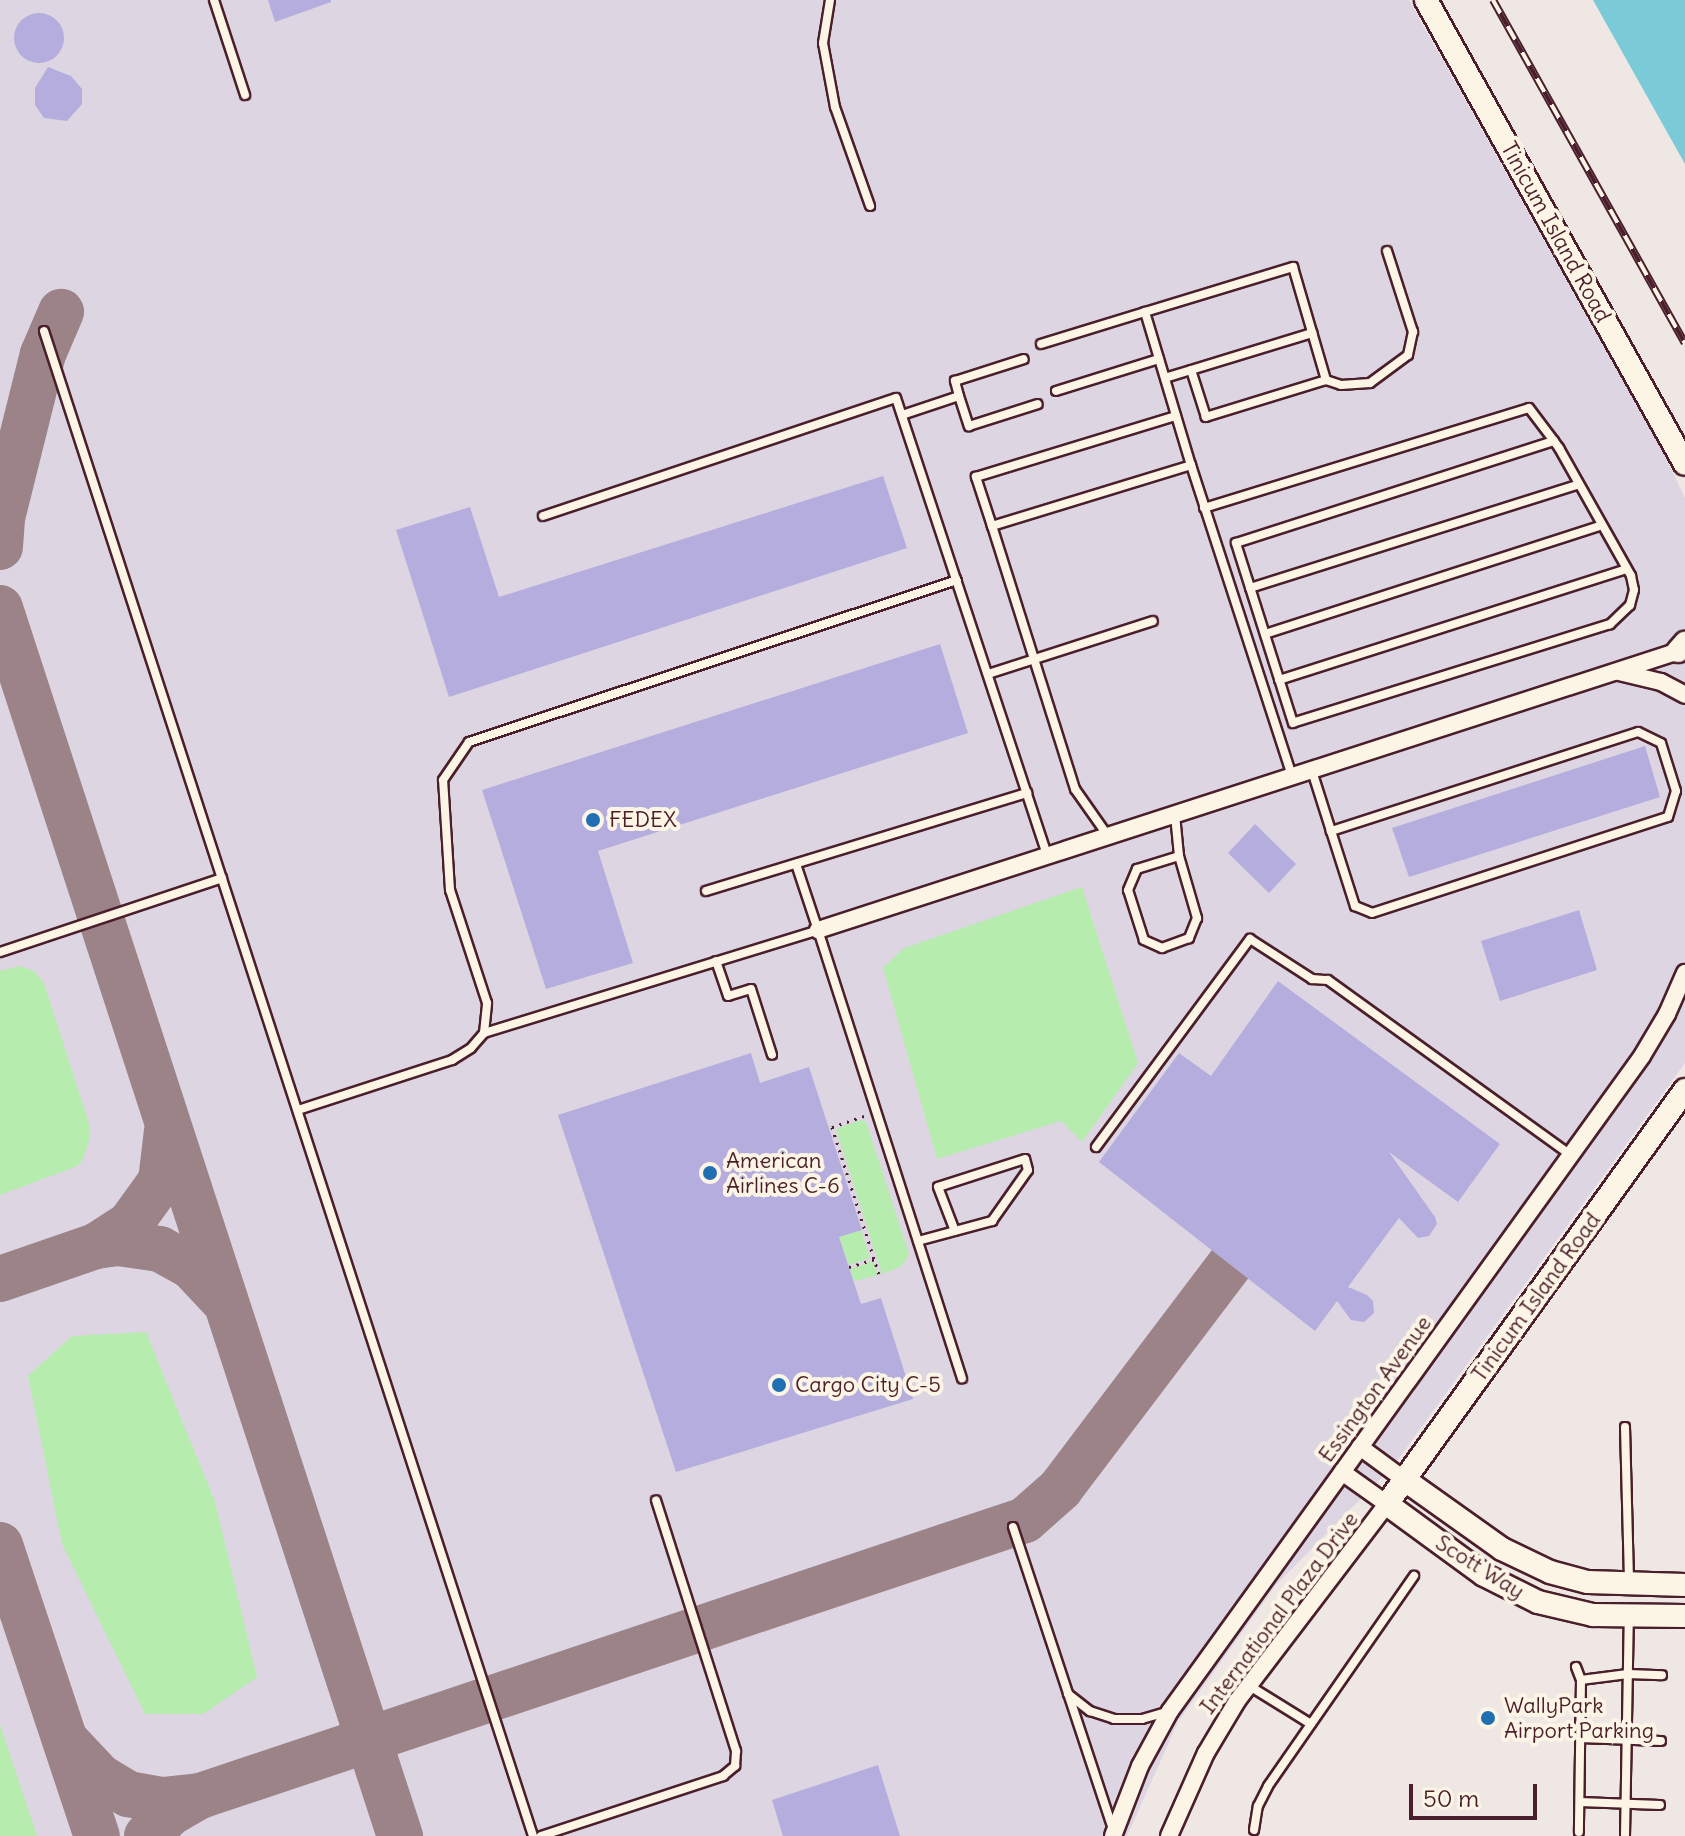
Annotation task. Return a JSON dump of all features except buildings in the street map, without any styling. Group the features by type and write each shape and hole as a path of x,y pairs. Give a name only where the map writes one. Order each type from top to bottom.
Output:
{"street":[{"name":"Tinicum Island Road","path":"1426,0 1685,464"},
{"path":"818,930 1683,648"},
{"path":"1617,671 1661,682 1685,695"},
{"name":"Essington Avenue","path":"1113,1834 1140,1766 1170,1711 1655,1037 1685,973"},
{"name":"Tinicum Island Road","path":"1387,1504 1685,1090"},
{"name":"Scott Way","path":"1360,1447 1518,1558 1569,1577 1629,1585 1685,1585"},
{"name":"Scott Way","path":"1342,1472 1484,1575 1519,1594 1576,1612 1685,1616"},
{"name":"International Plaza Drive","path":"1169,1836 1206,1753 1248,1685 1387,1504"},
{"path":"1629,1585 1629,1616"}],"lane":[{"path":"214,0 245,95"},
{"path":"830,0 823,43 835,107 870,206"},
{"path":"1191,370 1206,417 1326,380 1341,385 1370,383 1408,355 1413,332 1387,251"},
{"path":"1041,344 1293,267 1326,380"},
{"path":"1145,312 1204,508 1292,776"},
{"path":"44,331 533,1836"},
{"path":"1165,378 1312,333"},
{"path":"1024,359 955,381 959,396 969,426 1038,404"},
{"path":"1056,391 1159,359"},
{"path":"902,415 959,396"},
{"path":"543,516 896,398 1047,855"},
{"path":"1204,508 1529,408 1554,441 1627,569 1634,590 1630,605 1610,624 1293,723 1236,543 1554,441"},
{"path":"1108,836 1075,789 976,477 1176,416"},
{"path":"992,526 1191,465"},
{"path":"1250,588 1579,484"},
{"path":"1265,634 1602,525"},
{"path":"1279,680 1627,569"},
{"path":"484,1033 487,1003 450,890 443,780 469,742 957,580"},
{"path":"988,674 1153,621"},
{"path":"1312,770 1331,831 1355,906 1372,913 1668,817 1676,791 1661,743 1638,732 1331,831"},
{"path":"706,891 1027,793"},
{"path":"1175,814 1179,856 1197,918 1189,938 1162,948 1144,940 1128,890 1137,869 1179,856"},
{"path":"796,864 962,1378"},
{"path":"0,952 222,878"},
{"path":"298,1110 452,1060 471,1048 484,1033 818,930"},
{"path":"1096,1147 1250,939 1312,979 1328,980 1571,1155"},
{"path":"716,961 728,996 751,989 772,1055"},
{"path":"918,1241 955,1231 992,1221 1028,1170 1025,1159 938,1187 955,1231"},
{"path":"1625,1427 1629,1585"},
{"path":"541,1836 723,1776 735,1766 736,1751 656,1500"},
{"path":"1013,1527 1113,1834"},
{"path":"1254,1830 1262,1796 1414,1576"},
{"path":"1625,1836 1629,1616"},
{"path":"1576,1667 1581,1680 1579,1832"},
{"path":"1581,1680 1628,1674 1662,1675"},
{"path":"1248,1685 1311,1724"},
{"path":"1067,1694 1090,1711 1114,1719 1142,1719 1170,1711"},
{"path":"1580,1738 1661,1741"},
{"path":"1580,1802 1660,1805"}],"path":[{"path":"864,1116 832,1127 879,1274"},
{"path":"849,1267 875,1259"}],"shaded area":[{"path":"0,0 1409,0 1662,450 1685,498 1685,1063 1394,1465 1276,1585 1178,1722 1127,1836 0,1836"}],"green space":[{"path":"1082,887 1138,1063 1082,1142 1061,1121 937,1159 883,968 904,948"},
{"path":"19,966 34,971 44,983 90,1127 90,1138 82,1161 75,1167 0,1195 0,971"},
{"path":"861,1120 866,1122 909,1254 902,1266 882,1274 836,1129"},
{"path":"861,1230 870,1258 849,1265 839,1237"},
{"path":"873,1261 878,1275 854,1281 850,1269"},
{"path":"146,1332 215,1502 257,1677 203,1714 145,1714 62,1544 28,1376 72,1336"},
{"path":"0,1725 37,1836 0,1836"}],"water":[{"path":"1593,0 1685,0 1685,164"}],"taxiway":[{"path":"0,547 2,518 43,354 61,312"},
{"path":"0,608 400,1836"},
{"path":"0,1279 96,1246 130,1224 161,1181 167,1131"},
{"path":"96,1246 118,1243 160,1249 192,1267 223,1300"},
{"path":"147,1836 170,1813 200,1796 1025,1520 1060,1489 1230,1264"},
{"path":"0,1545 97,1836"},
{"path":"68,1743 100,1777 128,1794 162,1800 200,1796"}],"railway":[{"path":"1493,0 1685,343"}],"place":[{"name":"FEDEX","path":"593,820"},
{"name":"American Airlines C-6","path":"710,1173"},
{"name":"Cargo City C-5","path":"779,1385"},
{"name":"WallyPark Airport Parking","path":"1488,1718"}]}
